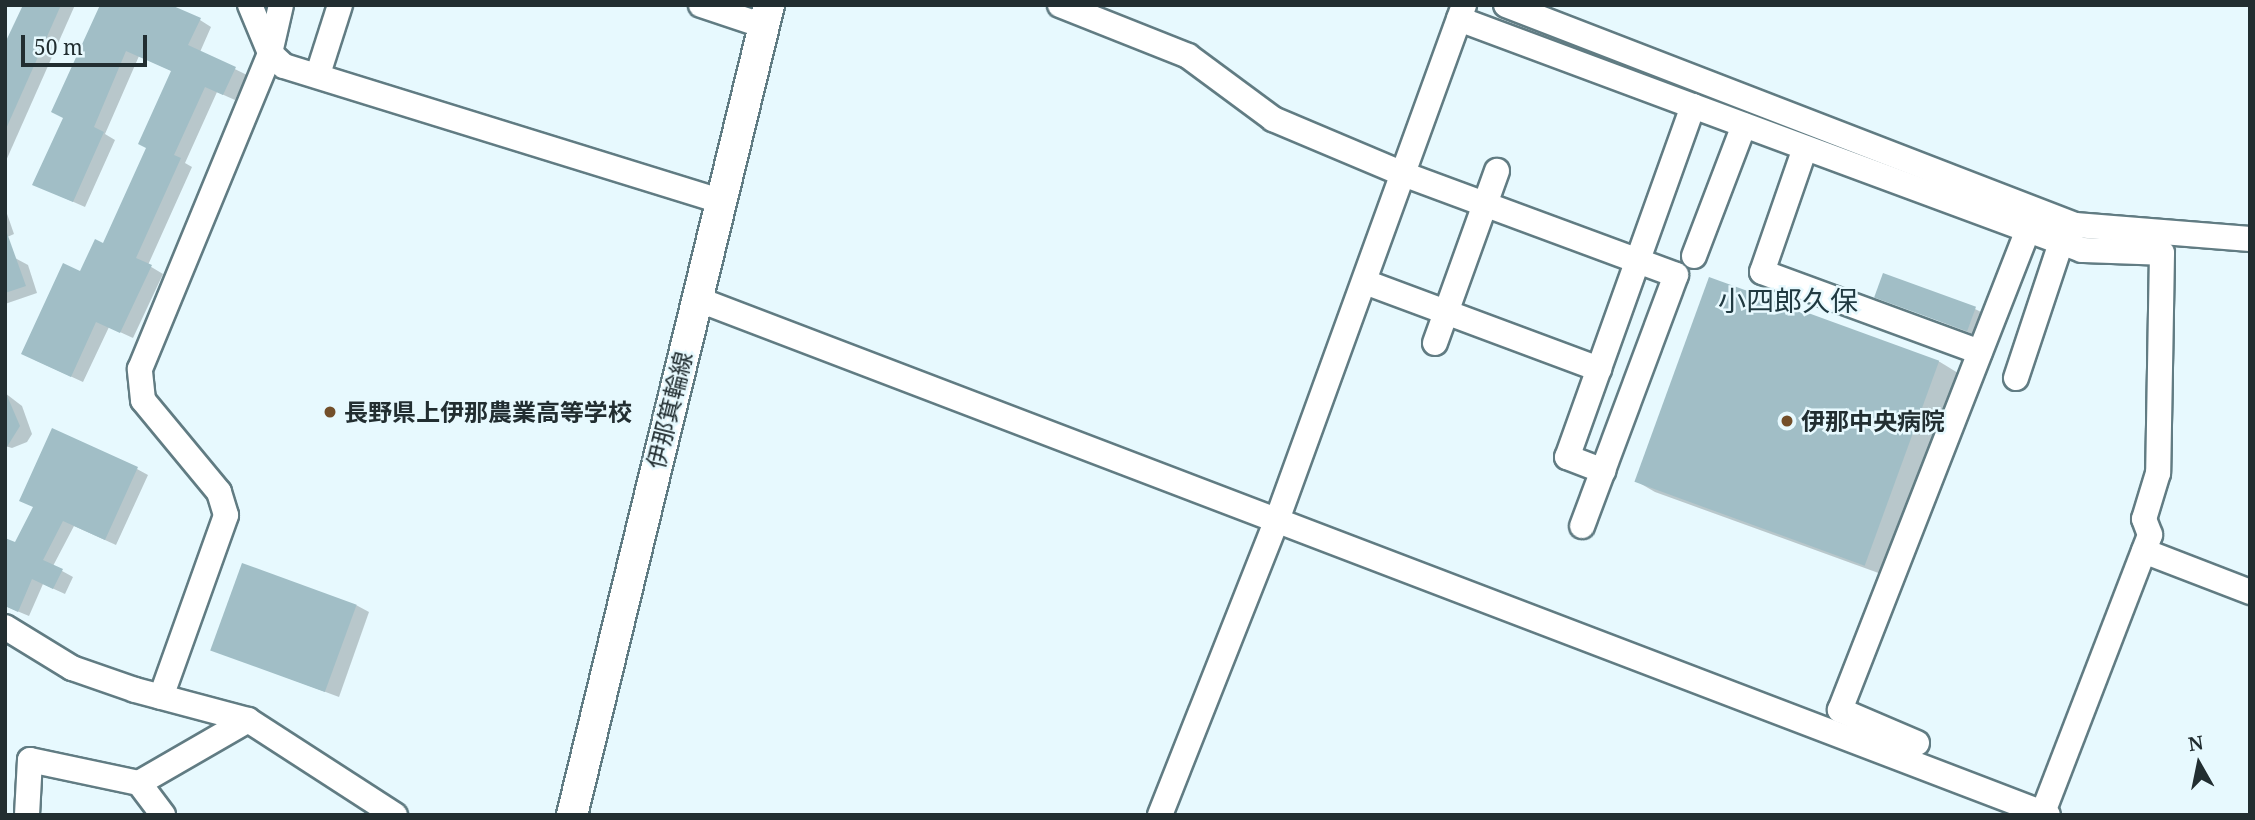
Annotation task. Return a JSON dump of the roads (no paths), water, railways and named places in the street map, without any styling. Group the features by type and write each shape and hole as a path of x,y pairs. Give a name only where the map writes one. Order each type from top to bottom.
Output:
{"main road":[{"name":"伊那箕輪線","path":"572,815 767,15"}],"street":[{"path":"250,5 270,53 284,66 318,74 720,201"},
{"path":"161,697 226,515 219,492 143,400 140,369 270,53 281,5"},
{"path":"318,74 340,5"},
{"path":"701,5 767,15"},
{"path":"1060,5 1188,57 1273,119 1403,174 1675,275 1582,526"},
{"path":"1506,5 2075,225 2250,239"},
{"path":"697,299 1277,520 2045,814 2150,535 2144,519 2158,473 2162,253 2082,250 2027,232 1693,106 1462,12 1277,520 1160,815"},
{"path":"1603,471 1567,457 1693,106"},
{"path":"1694,256 1744,125"},
{"path":"1805,148 1762,272 1980,352"},
{"path":"1435,343 1497,171"},
{"path":"1917,743 1840,710 2027,232"},
{"path":"2016,379 2061,243"},
{"path":"1365,282 1599,369"},
{"path":"1611,338 1647,351"},
{"path":"2144,551 2250,592"},
{"path":"5,627 72,668 161,697 248,720 395,815"},
{"path":"139,783 248,720"},
{"path":"27,815 30,760 139,783 163,815"}],"place":[{"name":"長野県上伊那農業高等学校","path":"330,412"},
{"name":"伊那中央病院","path":"1787,421"}],"district":[{"name":"小四郎久保","path":"1788,300"}]}
